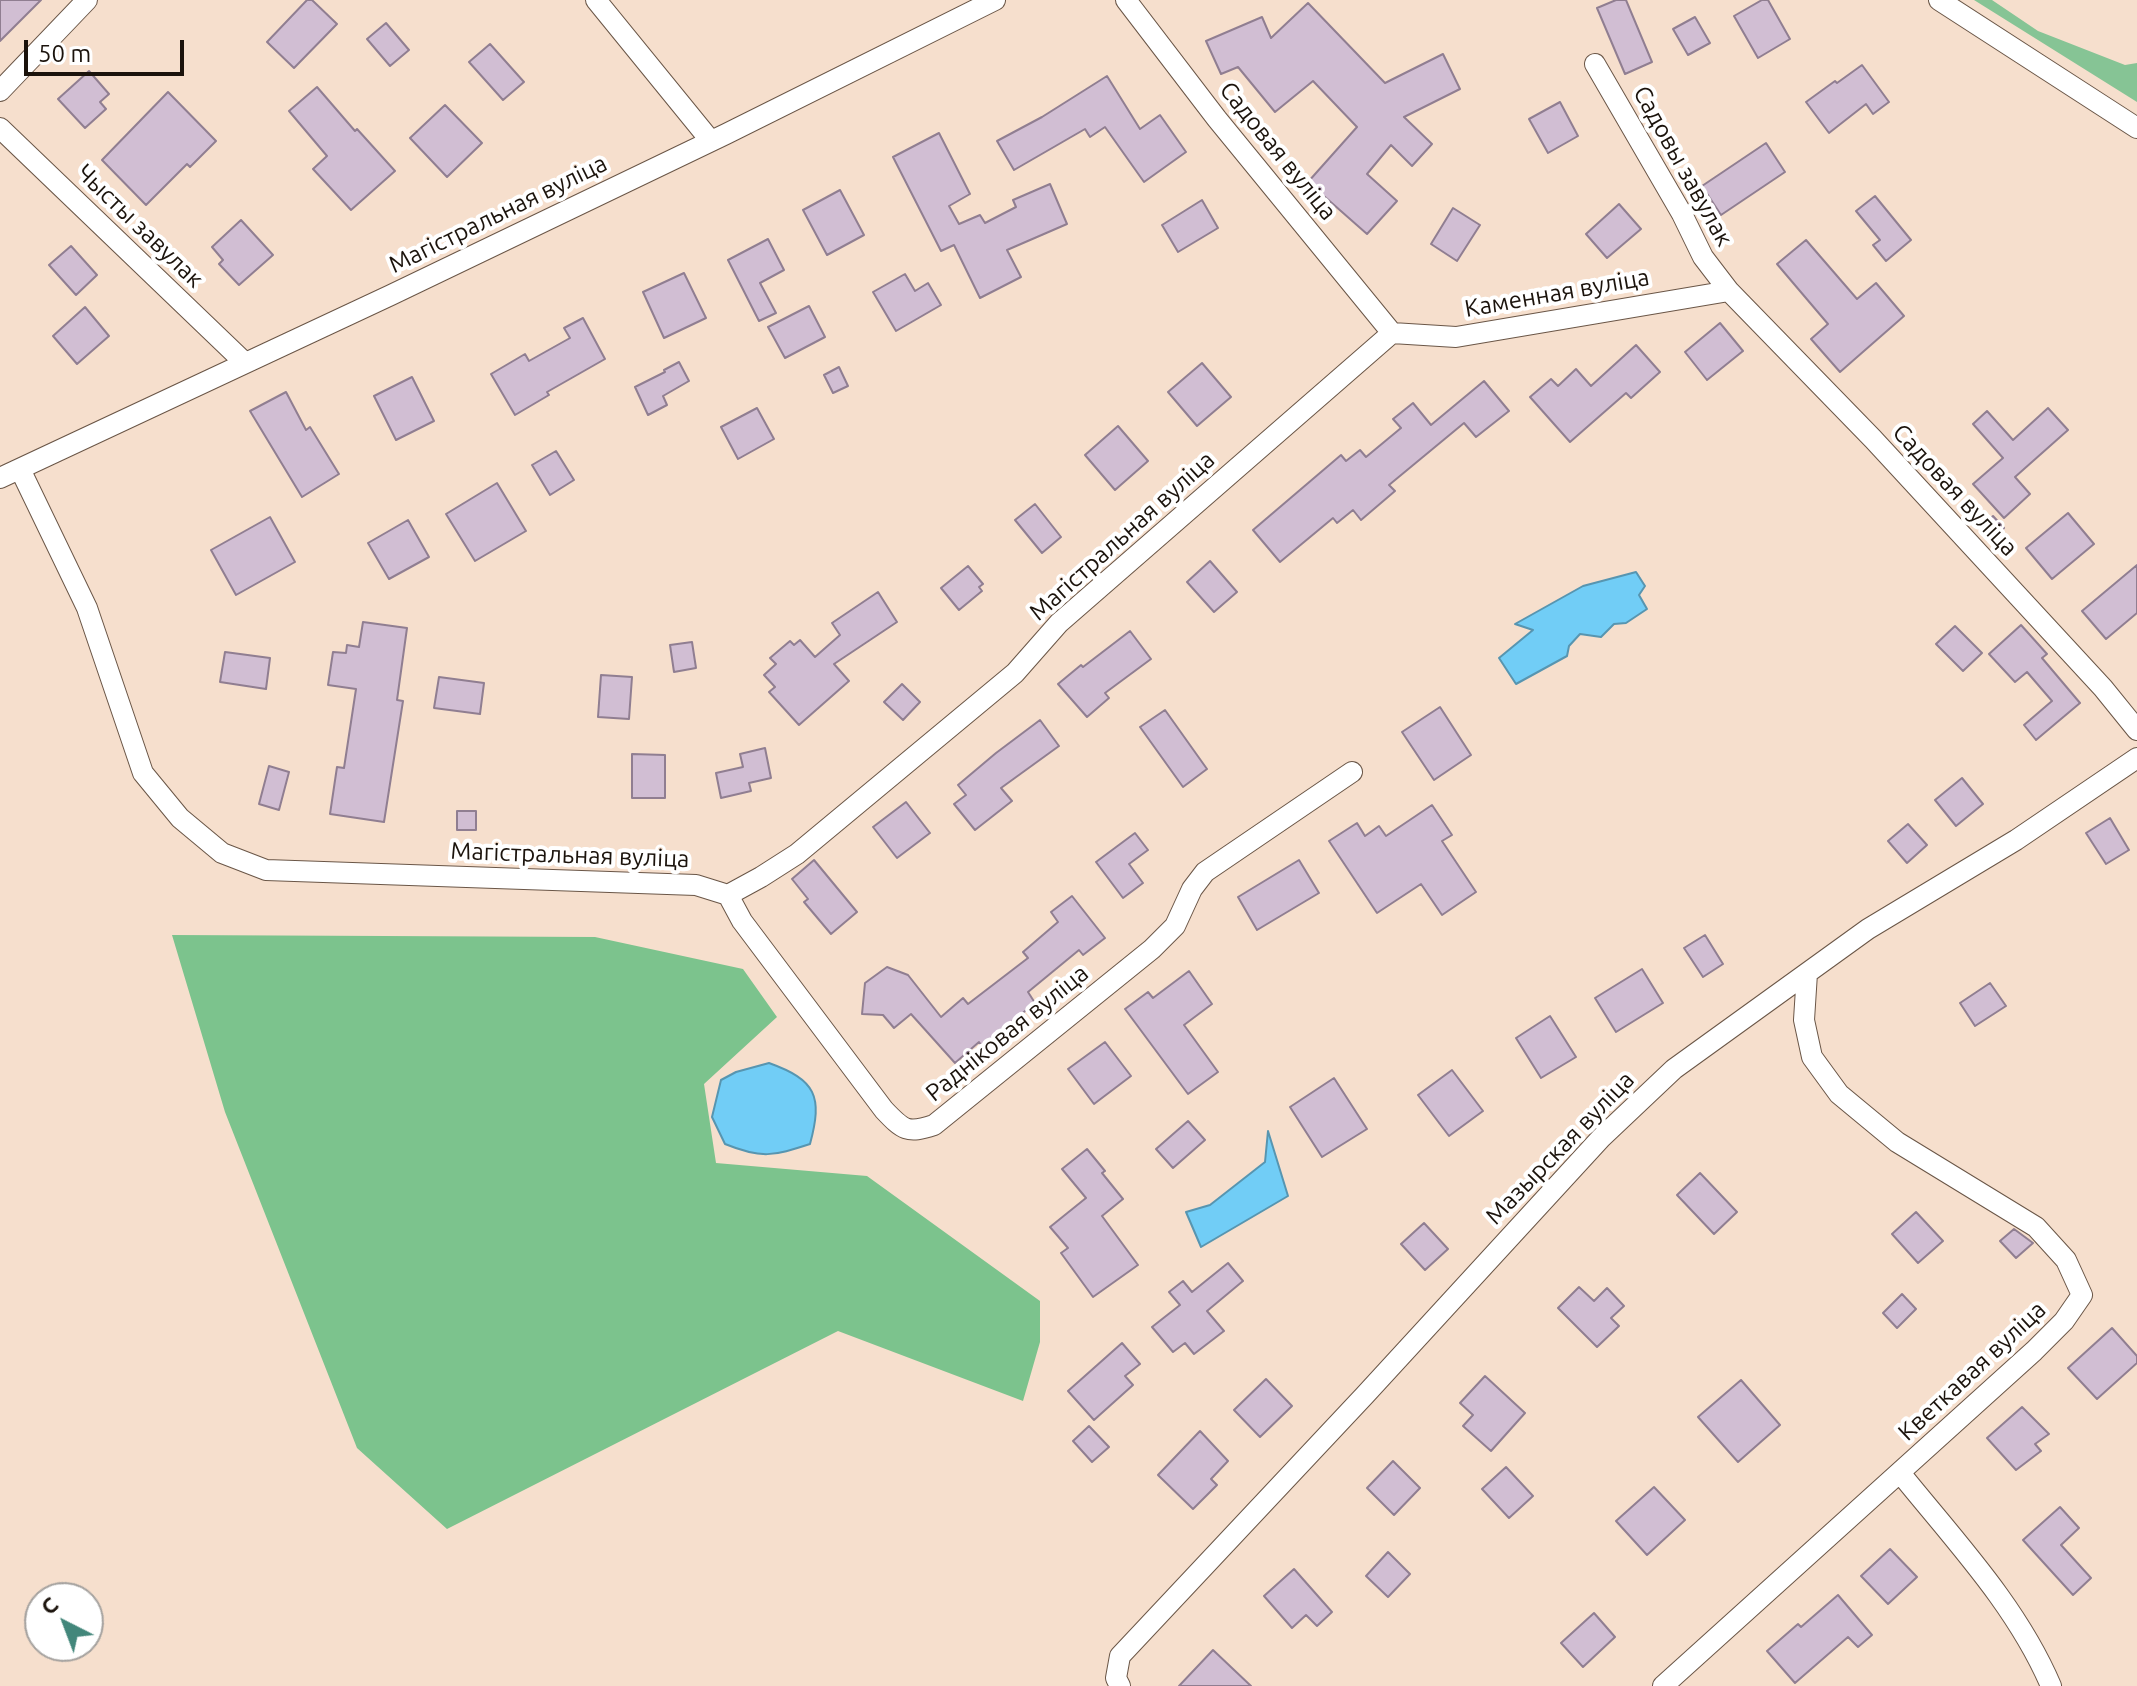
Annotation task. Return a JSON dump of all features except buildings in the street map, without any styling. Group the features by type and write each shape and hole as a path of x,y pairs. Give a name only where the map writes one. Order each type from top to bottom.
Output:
{"street":[{"path":"0,91 87,0"},
{"path":"596,0 710,140"},
{"name":"Магістральная вуліца","path":"0,478 391,295 995,0"},
{"name":"Садовая вуліца","path":"1126,0 1217,119 1392,333"},
{"path":"1939,0 2137,128"},
{"name":"Садовы завулак","path":"1595,64 1682,214 1703,257 1729,291"},
{"name":"Чысты завулак","path":"0,128 244,362"},
{"name":"Садовая вуліца","path":"1729,291 1753,312 1873,439 2103,688 2137,730"},
{"name":"Каменная вуліца","path":"1392,333 1456,337 1729,291"},
{"name":"Магістральная вуліца","path":"20,469 87,608 143,773 180,818 222,853 266,870 696,885 728,895 797,854 1015,673 1059,623 1392,333"},
{"name":"Мазырская вуліца","path":"1118,1682 1120,1656 1601,1138 1674,1069 1868,929 2016,840 2137,758"},
{"name":"Радніковая вуліца","path":"728,895 742,921 884,1110 902,1128 914,1131 934,1125 1152,949 1175,926 1192,889 1205,872 1352,772"},
{"name":"Кветкавая вуліца","path":"1663,1686 2034,1351 2064,1321 2082,1295 2066,1260 2036,1227 1897,1142 1839,1094 1812,1057 1804,1020 1807,973"},
{"path":"1901,1474 1998,1592 2039,1656 2051,1686"}],"green space":[{"path":"1974,0 1992,0 2038,31 2125,65 2137,63 2137,102"},
{"path":"172,935 595,937 743,969 777,1017 704,1084 716,1163 867,1176 1040,1301 1040,1342 1023,1401 838,1331 447,1529 357,1448 225,1112"}],"water":[{"path":"1636,572 1645,586 1639,595 1647,609 1626,623 1614,624 1601,637 1580,634 1569,646 1567,656 1516,684 1499,658 1533,630 1515,624 1583,586"},
{"path":"769,1063 797,1076 812,1092 816,1113 810,1144 758,1154 725,1144 712,1117 721,1080 736,1072"},
{"path":"1268,1131 1288,1196 1201,1247 1186,1212 1210,1205 1265,1162"}]}
